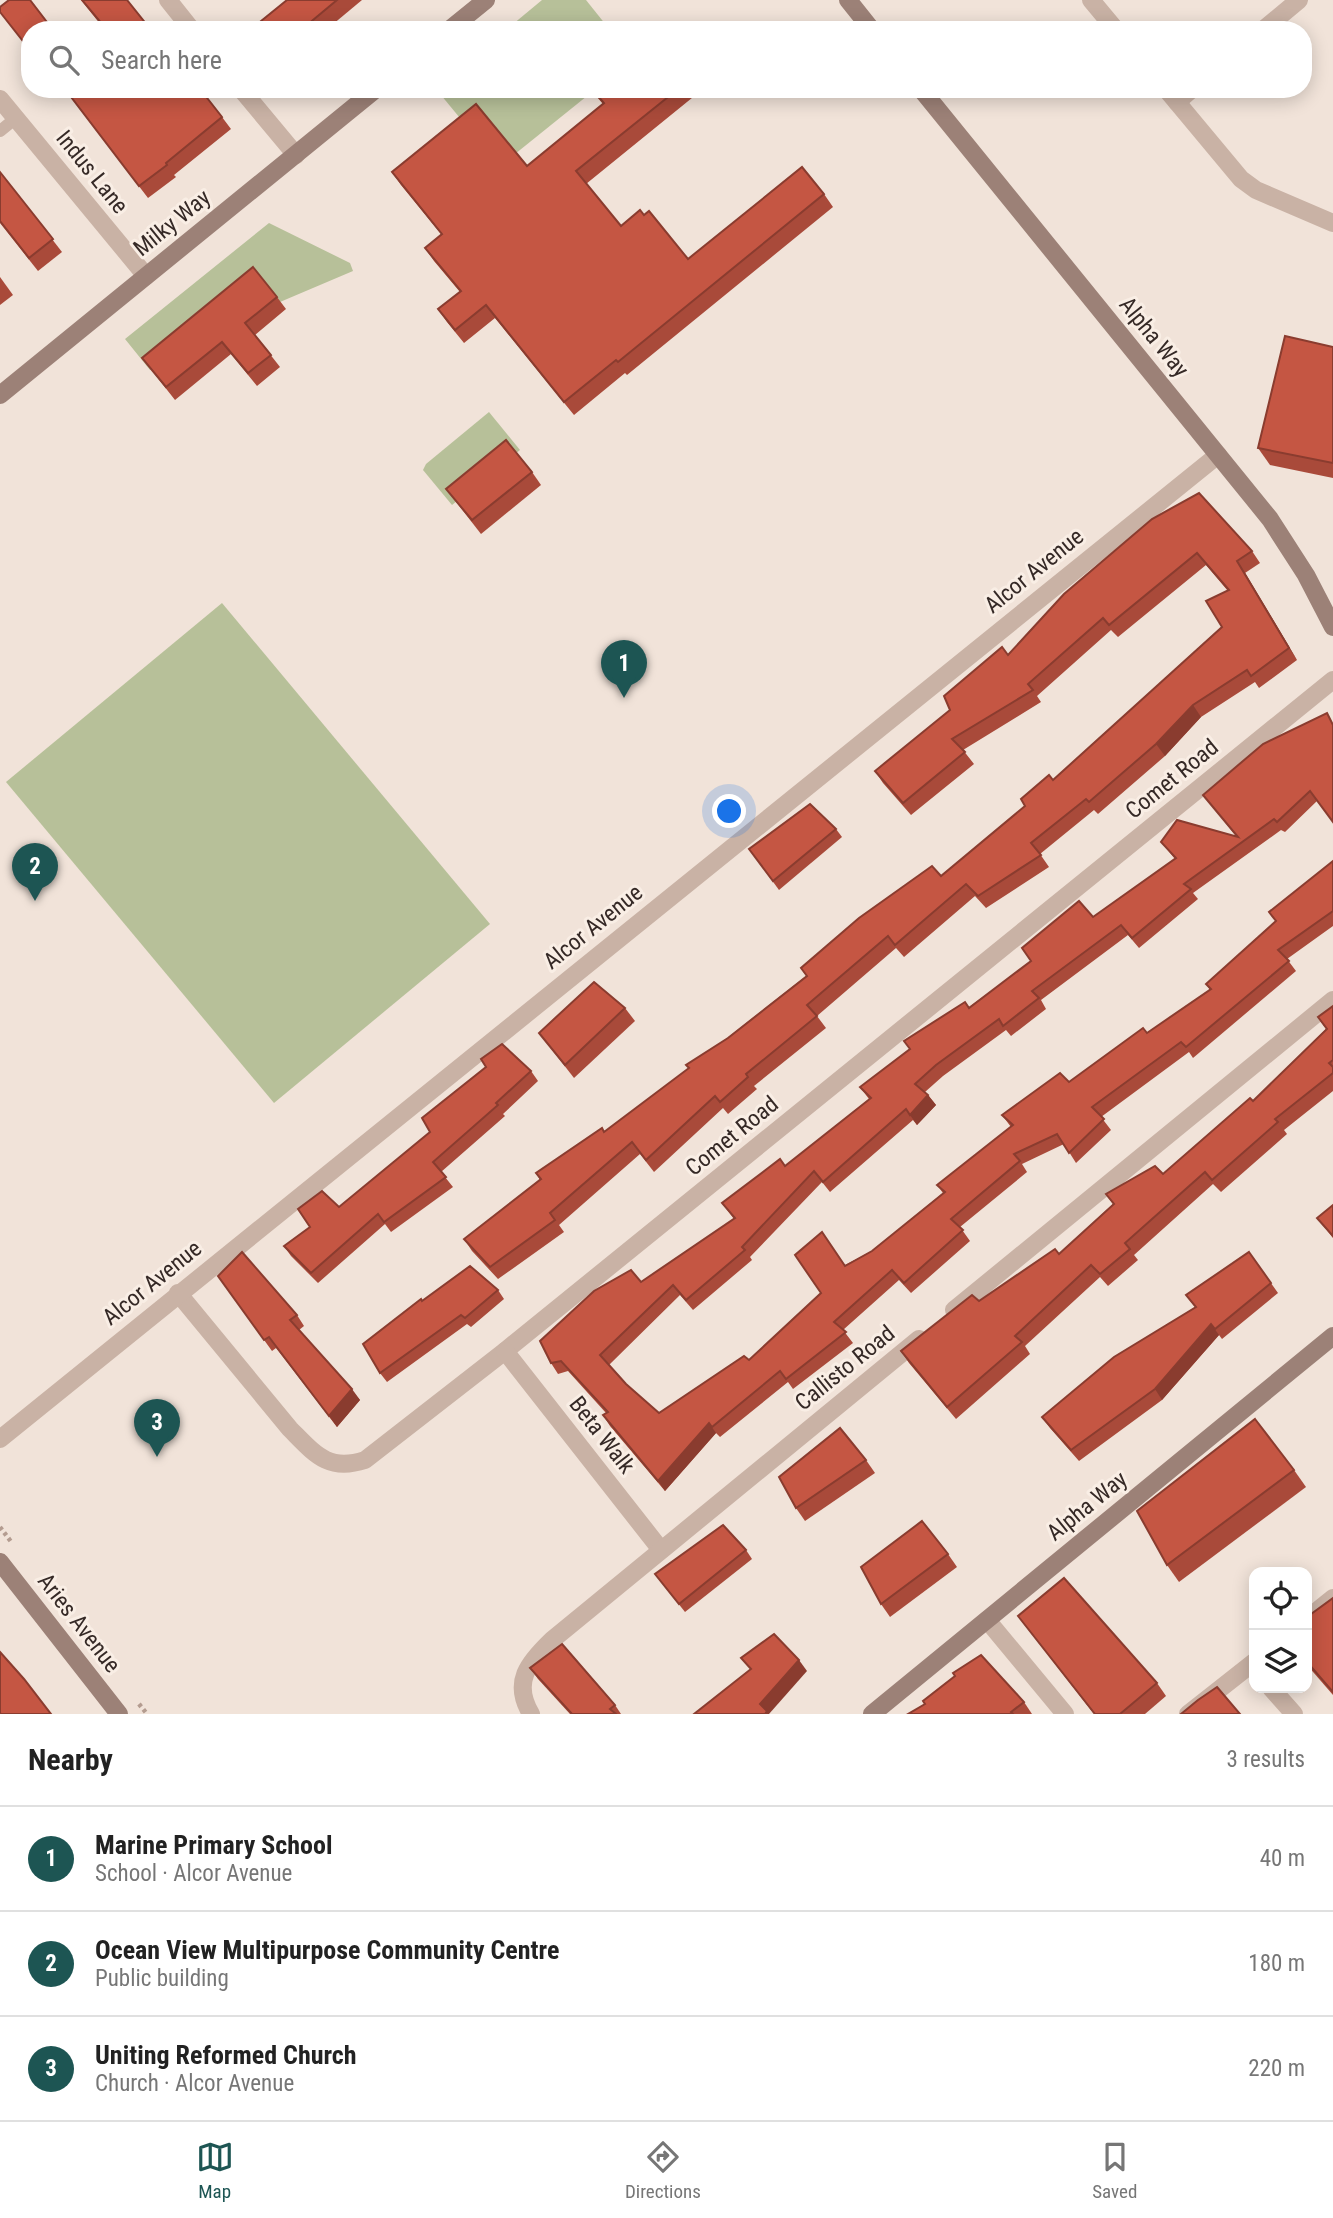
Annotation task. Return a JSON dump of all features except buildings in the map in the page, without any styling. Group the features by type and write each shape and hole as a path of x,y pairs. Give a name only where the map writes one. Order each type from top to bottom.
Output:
{"street":[{"path":"168,0 185,21"},
{"path":"460,21 485,0"},
{"path":"848,0 865,21"},
{"path":"1091,0 1108,21"},
{"path":"1274,21 1299,0"},
{"path":"248,98 296,155"},
{"name":"Milky Way","path":"0,395 365,98"},
{"name":"Alpha Way","path":"928,98 1270,519 1306,575 1333,627"},
{"path":"1174,98 1241,179 1256,190 1333,223"},
{"name":"Indus Lane","path":"0,99 146,276"},
{"name":"Alcor Avenue","path":"0,1439 1218,455"},
{"name":"Comet Road","path":"178,1293 290,1429 326,1461 340,1465 365,1460 505,1351 1333,680"},
{"name":"Callisto Road","path":"531,1714 524,1702 522,1689 525,1674 531,1662 552,1640 1333,1000"},
{"name":"Alpha Way","path":"872,1714 1333,1336"},
{"name":"Beta Walk","path":"505,1351 661,1550"},
{"name":"Aries Avenue","path":"0,1562 119,1714"},
{"path":"1312,1615 1333,1598"},
{"path":"988,1620 1065,1714"},
{"path":"1188,1714 1249,1668"},
{"path":"1275,1693 1294,1714"}],"lane":[{"path":"0,131 16,118"}],"green space":[{"path":"542,0 586,0 603,21 517,21"},
{"path":"443,98 585,98 515,154 469,129"},
{"path":"269,223 350,263 353,271 280,302 261,280 150,370 125,339"},
{"path":"489,412 520,450 452,505 423,470 426,464"},
{"path":"222,603 490,924 274,1103 6,782"}],"place":[{"name":"Marine Primary School","path":"624,698"},
{"name":"Ocean View Multipurpose Community Centre","path":"35,901"},
{"name":"Uniting Reformed Church","path":"157,1457"}]}
